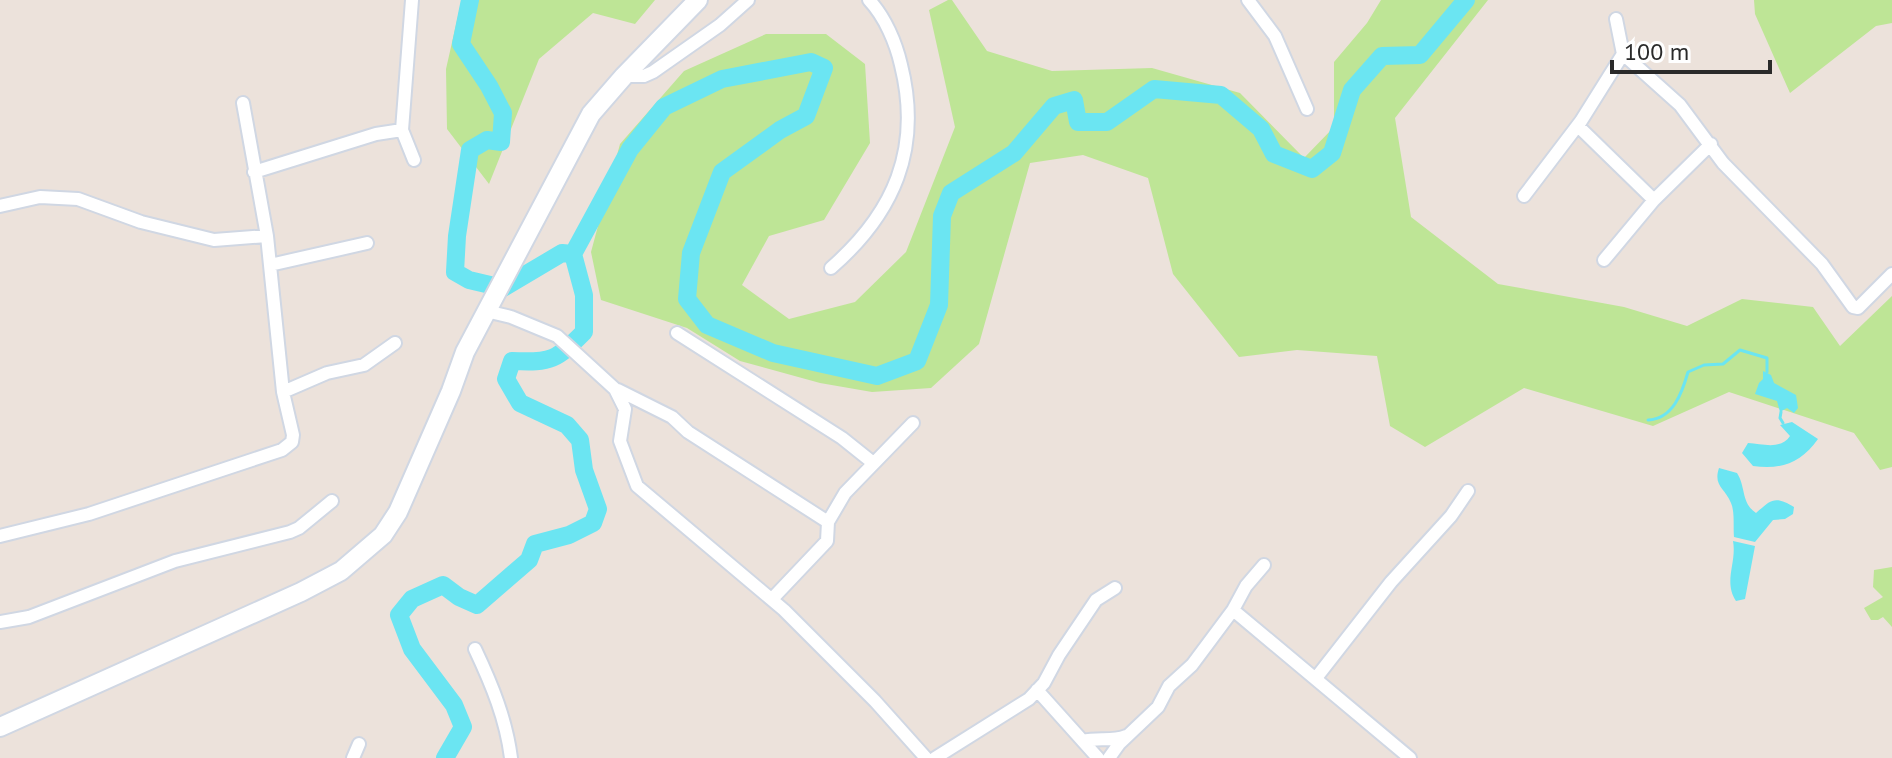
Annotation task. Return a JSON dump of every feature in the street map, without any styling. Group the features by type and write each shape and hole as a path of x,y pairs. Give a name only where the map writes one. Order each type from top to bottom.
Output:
{"street":[{"path":"412,0 402,130 414,160"},
{"path":"0,727 301,592 341,571 383,535 398,512 465,352 591,114 698,0"},
{"path":"624,76 644,76 653,72 720,25 748,0"},
{"path":"831,268 876,222 901,168 908,138 907,87 899,55 878,10 869,0"},
{"path":"1248,0 1275,36 1307,109"},
{"path":"1616,19 1623,54 1680,105 1723,163 1822,264 1853,307 1858,308 1892,274"},
{"path":"1524,196 1578,126 1623,54"},
{"path":"0,536 89,514 282,450 292,442 283,392 267,236 243,103"},
{"path":"1578,126 1654,200"},
{"path":"254,172 376,134 402,130"},
{"path":"1604,260 1654,200 1711,144"},
{"path":"0,206 36,197 78,199 141,222 214,240 267,236"},
{"path":"270,265 367,243"},
{"path":"488,308 557,336 615,389 672,417 684,429 828,522"},
{"path":"677,333 842,438 872,462"},
{"path":"283,392 327,373 364,365 395,343"},
{"path":"615,389 625,409 620,441 635,484 772,599 875,701 926,758"},
{"path":"772,599 827,541 828,522 845,493 913,423"},
{"path":"1316,678 1391,582 1451,516 1468,491"},
{"path":"0,622 29,617 175,561 290,532 332,501"},
{"path":"1109,758 1158,707 1169,686 1192,665 1264,565"},
{"path":"935,758 1029,699 1096,600 1115,588"},
{"path":"1233,610 1410,758"},
{"path":"475,649 494,689 508,732 511,758"},
{"path":"1037,690 1098,758"},
{"path":"1083,741 1097,738 1115,740 1127,736"},
{"path":"353,758 359,744"}],"green space":[{"path":"465,0 655,0 635,24 593,13 539,59 489,184 447,129 446,69 460,7"},
{"path":"952,0 987,51 1052,71 1152,68 1240,93 1304,158 1334,127 1334,62 1367,23 1381,0 1488,0 1395,118 1411,217 1498,284 1624,307 1687,326 1742,299 1813,307 1840,346 1892,296 1892,467 1880,470 1854,433 1729,392 1653,426 1524,388 1425,447 1390,426 1377,356 1297,350 1239,357 1173,274 1148,178 1083,155 1030,163 979,344 931,388 872,392 820,383 740,361 687,328 601,300 591,252 620,144 684,71 766,34 826,34 865,64 870,143 824,220 769,236 742,285 789,319 855,302 906,252 955,127 929,10"},
{"path":"1754,0 1892,0 1892,23 1876,26 1790,93 1755,14"},
{"path":"1892,567 1892,627 1883,617 1871,620 1864,608 1883,597 1873,587 1874,570"}],"water":[{"path":"1763,371 1771,375 1774,383 1796,395 1798,408 1794,413 1787,408 1780,412 1777,401 1755,394 1763,379"},
{"path":"1792,422 1818,439 1797,459 1781,466 1753,466 1742,453 1748,443 1782,443 1790,436 1780,425"},
{"path":"1719,468 1737,473 1746,500 1756,513 1769,502 1777,500 1794,507 1793,514 1785,519 1773,520 1755,542 1734,537 1732,507 1719,483"},
{"path":"1733,541 1755,546 1745,599 1736,601 1730,579"}],"waterway":[{"path":"445,758 463,727 454,705 412,649 399,615 412,599 443,585 477,605 529,560 535,544 569,535 593,523 598,509 584,470 580,440 567,425 520,403 506,379 512,361 552,358 567,349 584,332 584,295 573,254 562,253 503,288 469,280 455,272 457,236 470,150 487,140 501,142 503,113 461,44 470,0"},
{"path":"573,254 630,149 664,107 722,79 811,62 824,68 806,116 780,130 722,172 691,253 687,299 707,325 773,353 877,376 917,361 939,305 942,216 951,193 1014,153 1054,106 1074,100 1078,122 1107,122 1154,89 1221,95 1261,129 1274,154 1312,169 1332,153 1352,90 1382,56 1420,55 1466,0"},
{"path":"1648,420 1657,419 1670,410 1688,372 1704,365 1723,364 1740,350 1767,358 1767,372"},
{"path":"1781,412 1783,423"}]}
